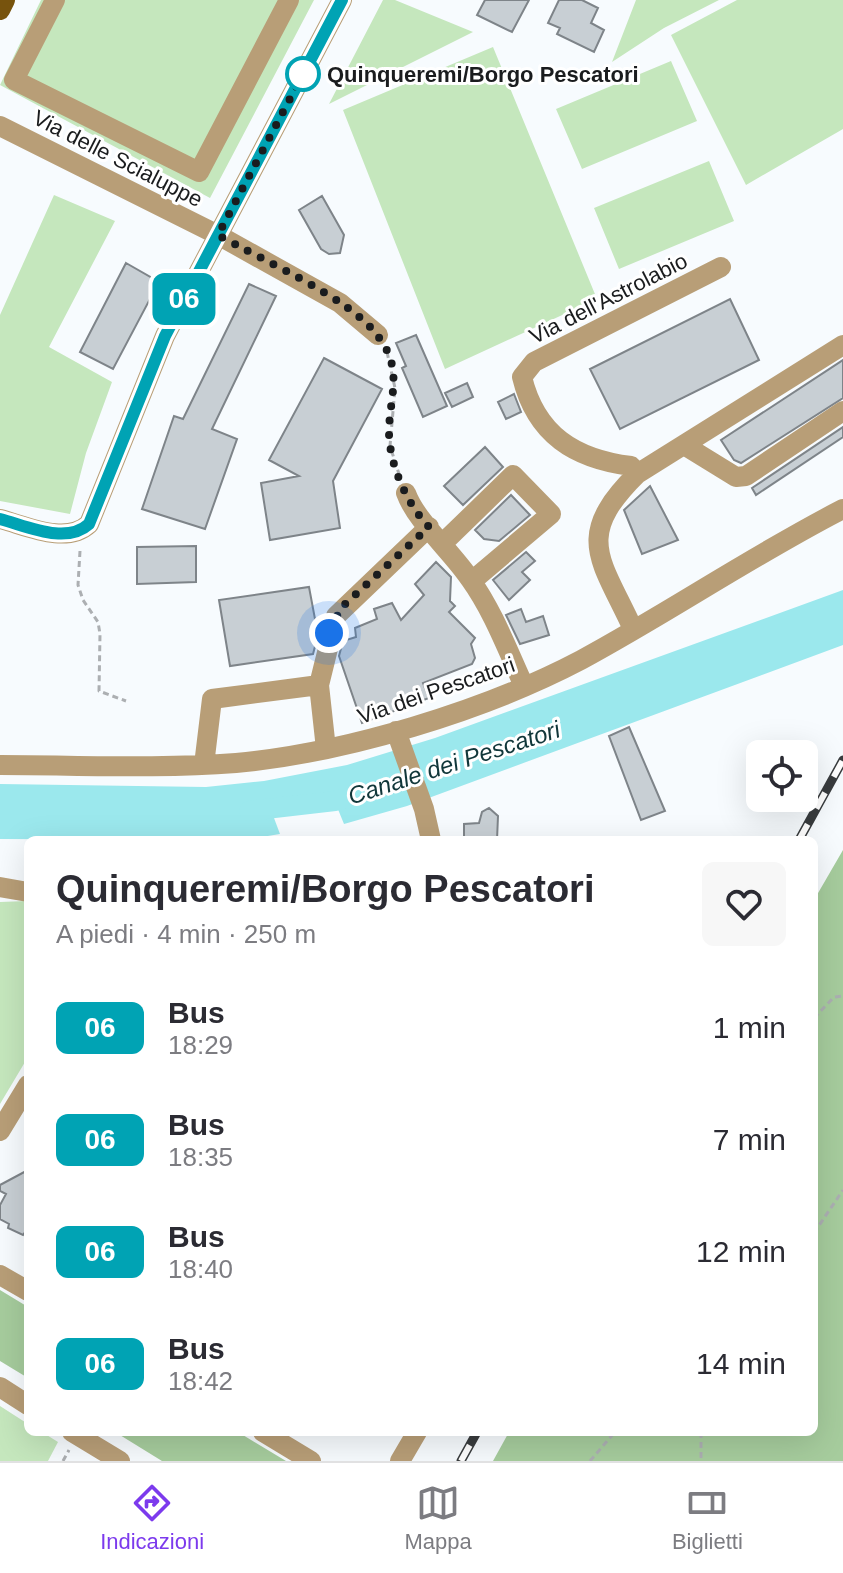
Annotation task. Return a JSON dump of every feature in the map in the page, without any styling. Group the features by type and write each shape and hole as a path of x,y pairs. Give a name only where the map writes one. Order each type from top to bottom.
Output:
{"main road":[{"path":"0,10 5,0"}],"street":[{"path":"55,0 14,80 199,172 289,0"},
{"path":"0,519 55,533 81,531 96,510 160,346 342,0"},
{"name":"Via delle Scialuppe","path":"0,126 218,235 340,303 378,335"},
{"name":"Via dell'Astrolabio","path":"637,474 631,466 591,460 563,443 541,421 522,377 534,362 721,267"},
{"path":"633,629 600,556 597,535 605,511 637,474 843,345"},
{"path":"684,445 736,477 746,476 843,411"},
{"path":"326,749 319,685 336,616 404,550 436,534 513,475 551,514 472,581"},
{"path":"406,493 413,509 436,534 490,609 524,686"},
{"name":"Via dei Pescatori","path":"0,765 204,765 326,749 396,731 524,686 581,659 772,545 843,509"},
{"path":"204,765 212,699 319,685"},
{"path":"396,731 422,803 430,836"},
{"path":"0,887 24,891"},
{"path":"0,1131 24,1092"},
{"path":"0,1275 24,1289"},
{"path":"0,1387 24,1402"},
{"path":"79,1436 120,1461"},
{"path":"270,1436 311,1461"},
{"path":"400,1461 415,1436"}],"path":[{"path":"378,335 394,374 390,446 406,493"},
{"path":"81,531 78,585 83,600 98,622 102,646 99,691 126,701"},
{"path":"818,1014 834,997 843,996"},
{"path":"819,1227 843,1190"},
{"path":"590,1461 612,1436"},
{"path":"701,1436 701,1461"}],"green space":[{"path":"41,0 314,0 210,198 0,85"},
{"path":"383,0 395,0 473,32 329,104"},
{"path":"636,0 719,0 664,28 612,62"},
{"path":"737,0 843,0 843,129 746,185 671,35"},
{"path":"493,47 597,299 445,369 343,110"},
{"path":"671,61 697,121 582,169 556,109"},
{"path":"709,161 734,221 619,269 594,208"},
{"path":"54,195 115,221 49,347 112,382 86,453 70,514 0,501 0,315"},
{"path":"843,850 843,1461 493,1461 507,1436 818,1436 818,893"},
{"path":"24,901 24,1064 0,1104 0,902"},
{"path":"0,1290 24,1305 24,1376 0,1361"},
{"path":"0,1406 24,1421 24,1436 48,1436 58,1442 48,1461 0,1461"},
{"path":"121,1436 245,1436 286,1461 162,1461"}],"water":[{"path":"843,590 843,645 407,806 344,824 335,802 271,810 280,834 268,836 24,836 24,839 0,839 0,784 206,787 264,781 347,765 435,738"}],"building":[{"path":"485,0 529,0 512,32 477,15"},
{"path":"559,0 582,0 598,8 591,23 604,30 594,52 557,34 560,28 548,23"},
{"path":"322,196 344,235 340,253 329,254 321,249 299,210"},
{"path":"126,263 159,282 113,369 80,352"},
{"path":"249,284 276,296 212,429 237,439 205,529 142,509 174,416 183,419"},
{"path":"730,299 759,360 620,429 590,369"},
{"path":"416,335 447,406 423,417 402,368 406,366 396,343"},
{"path":"324,358 382,389 333,481 340,528 270,540 261,483 299,476 269,460"},
{"path":"843,360 843,398 741,463 734,460 721,440"},
{"path":"467,383 473,397 452,407 445,393"},
{"path":"514,394 521,412 506,419 498,402"},
{"path":"843,427 843,437 756,495 752,488"},
{"path":"485,447 503,467 463,505 444,486"},
{"path":"650,486 678,540 642,554 624,510"},
{"path":"511,495 530,515 499,541 484,539 475,530"},
{"path":"196,546 196,582 137,584 137,547"},
{"path":"526,552 535,561 522,572 530,580 509,600 493,580"},
{"path":"436,562 451,577 450,601 455,606 449,612 475,638 471,644 475,658 472,664 423,683 429,698 362,723 339,656 343,641 356,637 355,628 377,619 374,609 392,603 401,620 424,595 415,584"},
{"path":"309,587 318,635 313,654 230,666 219,600"},
{"path":"521,609 526,622 543,616 549,635 520,644 506,615"},
{"path":"629,727 665,811 641,820 609,736"},
{"path":"489,808 498,816 497,836 464,836 464,824 479,823 482,812"},
{"path":"24,1172 23,1235 8,1228 9,1224 0,1219 0,1205 6,1194 0,1191 0,1185"}],"waterway":[{"name":"Canale dei Pescatori","path":"249,811 360,795"}],"railway":[{"path":"801,836 843,760"},
{"path":"461,1461 475,1436"}],"bus line":[{"name":"06","path":"0,519 64,535 81,531 89,524 165,336 342,0"}],"place":[{"name":"Quinqueremi/Borgo Pescatori","path":"303,74"}],"route":[{"path":"303,74 218,235 340,303 367,322 378,335 386,348 394,374 395,395 389,426 391,452 409,501 429,527 341,608 329,633"}]}
